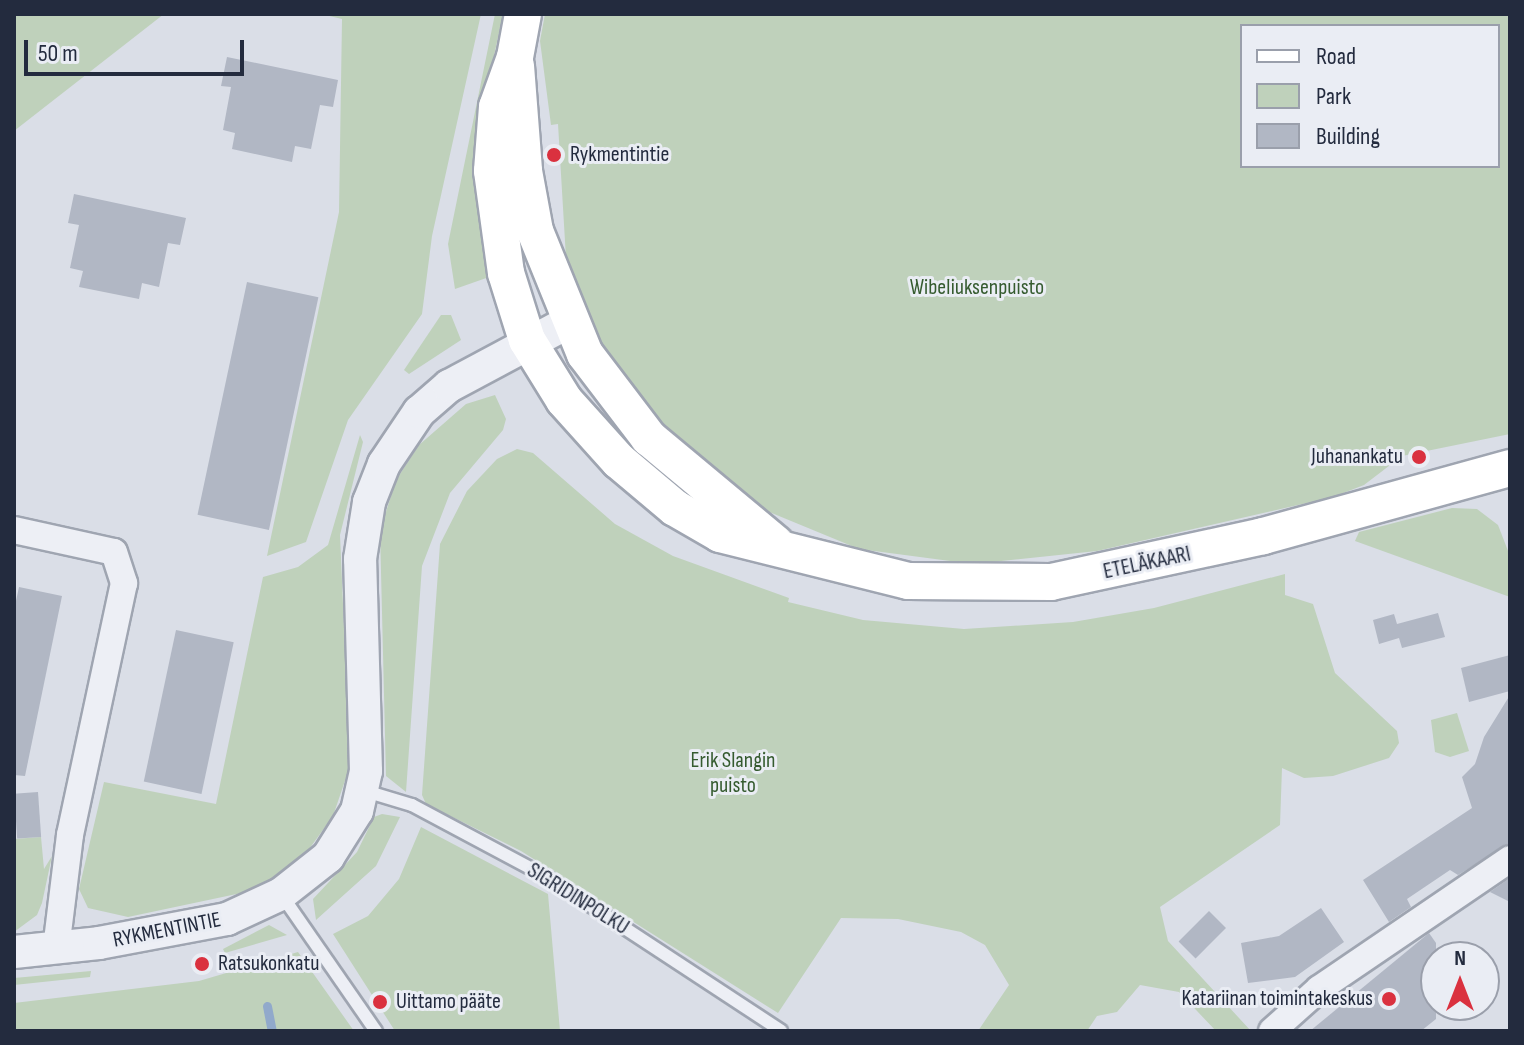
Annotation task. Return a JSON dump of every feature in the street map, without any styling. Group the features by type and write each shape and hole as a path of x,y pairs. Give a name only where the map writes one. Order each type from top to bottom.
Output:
{"main road":[{"path":"515,57 523,14"},
{"name":"ETELÄKAARI","path":"515,57 524,171 535,231 569,322 598,375 649,438 779,546"},
{"name":"ETELÄKAARI","path":"515,57 497,107 492,171 506,273 527,340 584,425 648,488 720,534 779,546 860,573 908,581 1051,582 1263,536 1510,468"}],"street":[{"name":"RYKMENTINTIE","path":"14,952 56,949 196,928 281,894 317,870 339,843 362,790 369,726 359,585 363,530 375,484 394,445 429,402 527,340 569,322"},
{"path":"14,530 114,552 124,583 70,835 56,949"},
{"path":"1272,1031 1319,989 1510,859"}],"lane":[{"name":"SIGRIDINPOLKU","path":"362,790 402,800 547,877 781,1031"},
{"path":"281,894 376,1031"}],"green space":[{"path":"14,14 164,14 14,131"},
{"path":"321,14 481,14 432,236 422,314 348,420 306,542 267,556 339,212 342,19"},
{"path":"495,14 503,14 488,84 492,276 455,289 448,244"},
{"name":"Wibeliuksenpuisto","path":"545,14 1510,14 1510,434 1402,456 1364,485 1333,497 1097,551 973,564 859,549 757,507 699,471 605,368 559,259 566,258 558,124 551,125 540,41"},
{"path":"441,315 451,315 461,340 409,374 404,370"},
{"path":"495,395 506,419 503,430 450,493 422,566 406,792 386,776 380,531 396,480 419,445 466,404"},
{"path":"360,435 363,442 340,535 350,766 333,816 307,852 279,875 246,892 128,917 88,908 79,889 104,782 216,804 263,577 298,567 328,545"},
{"name":"Erik Slangin puisto","path":"517,449 533,453 615,524 673,556 789,598 788,602 863,620 964,629 1073,622 1154,608 1285,574 1285,595 1313,604 1335,673 1397,731 1399,743 1389,758 1333,776 1304,778 1282,768 1280,825 1160,907 1168,941 1251,1031 1216,1031 1179,992 1140,985 1117,1012 1097,1016 1087,1031 978,1031 1009,985 985,945 961,932 898,919 841,918 778,1013 521,851 426,804 422,795 440,544 467,491 497,459"},
{"path":"1452,508 1477,509 1498,525 1510,556 1510,597 1355,541 1359,532"},
{"path":"1457,713 1469,751 1450,757 1435,752 1431,720"},
{"path":"382,814 400,817 376,866 316,920 313,899 357,852 374,817"},
{"path":"421,827 548,894 560,1031 395,1031 333,934 368,916 399,879"},
{"path":"41,837 44,869 52,856 42,903 37,915 14,932 14,839"},
{"path":"269,925 287,935 225,953 223,949"},
{"path":"298,952 354,1031 14,1031 14,1003 199,981"},
{"path":"91,971 90,977 14,985 14,978"}],"building":[{"path":"227,57 338,80 333,107 320,105 311,149 295,146 292,162 232,149 235,133 223,130 231,87 221,86"},
{"path":"74,194 186,218 180,245 168,243 159,287 142,283 139,299 79,287 83,271 70,268 79,225 68,223"},
{"path":"247,282 318,297 269,530 198,515"},
{"path":"19,587 62,596 25,776 14,775 14,610"},
{"path":"1438,613 1445,637 1402,648 1399,638 1379,644 1373,620 1394,614 1397,624"},
{"path":"176,630 234,642 201,794 144,782"},
{"path":"1510,655 1510,691 1469,702 1461,668"},
{"path":"1510,695 1510,843 1458,875 1450,870 1407,899 1411,907 1389,922 1363,880 1472,808 1462,777 1475,764 1484,737"},
{"path":"38,792 41,837 17,839 14,794"},
{"path":"1510,878 1510,902 1490,892"},
{"path":"1321,908 1344,942 1295,977 1248,983 1241,943 1279,936"},
{"path":"1209,911 1226,928 1196,958 1179,941"},
{"name":"Katariinan toimintakeskus","path":"1429,933 1435,941 1420,941 1420,1021 1434,1021 1421,1031 1310,1031"}],"waterway":[{"path":"267,1006 272,1031"}],"place":[{"name":"Rykmentintie","path":"554,155"},
{"name":"Juhanankatu","path":"1419,457"},
{"name":"Ratsukonkatu","path":"202,964"},
{"name":"Katariinan toimintakeskus","path":"1389,999"},
{"name":"Uittamo pääte","path":"380,1002"}]}
